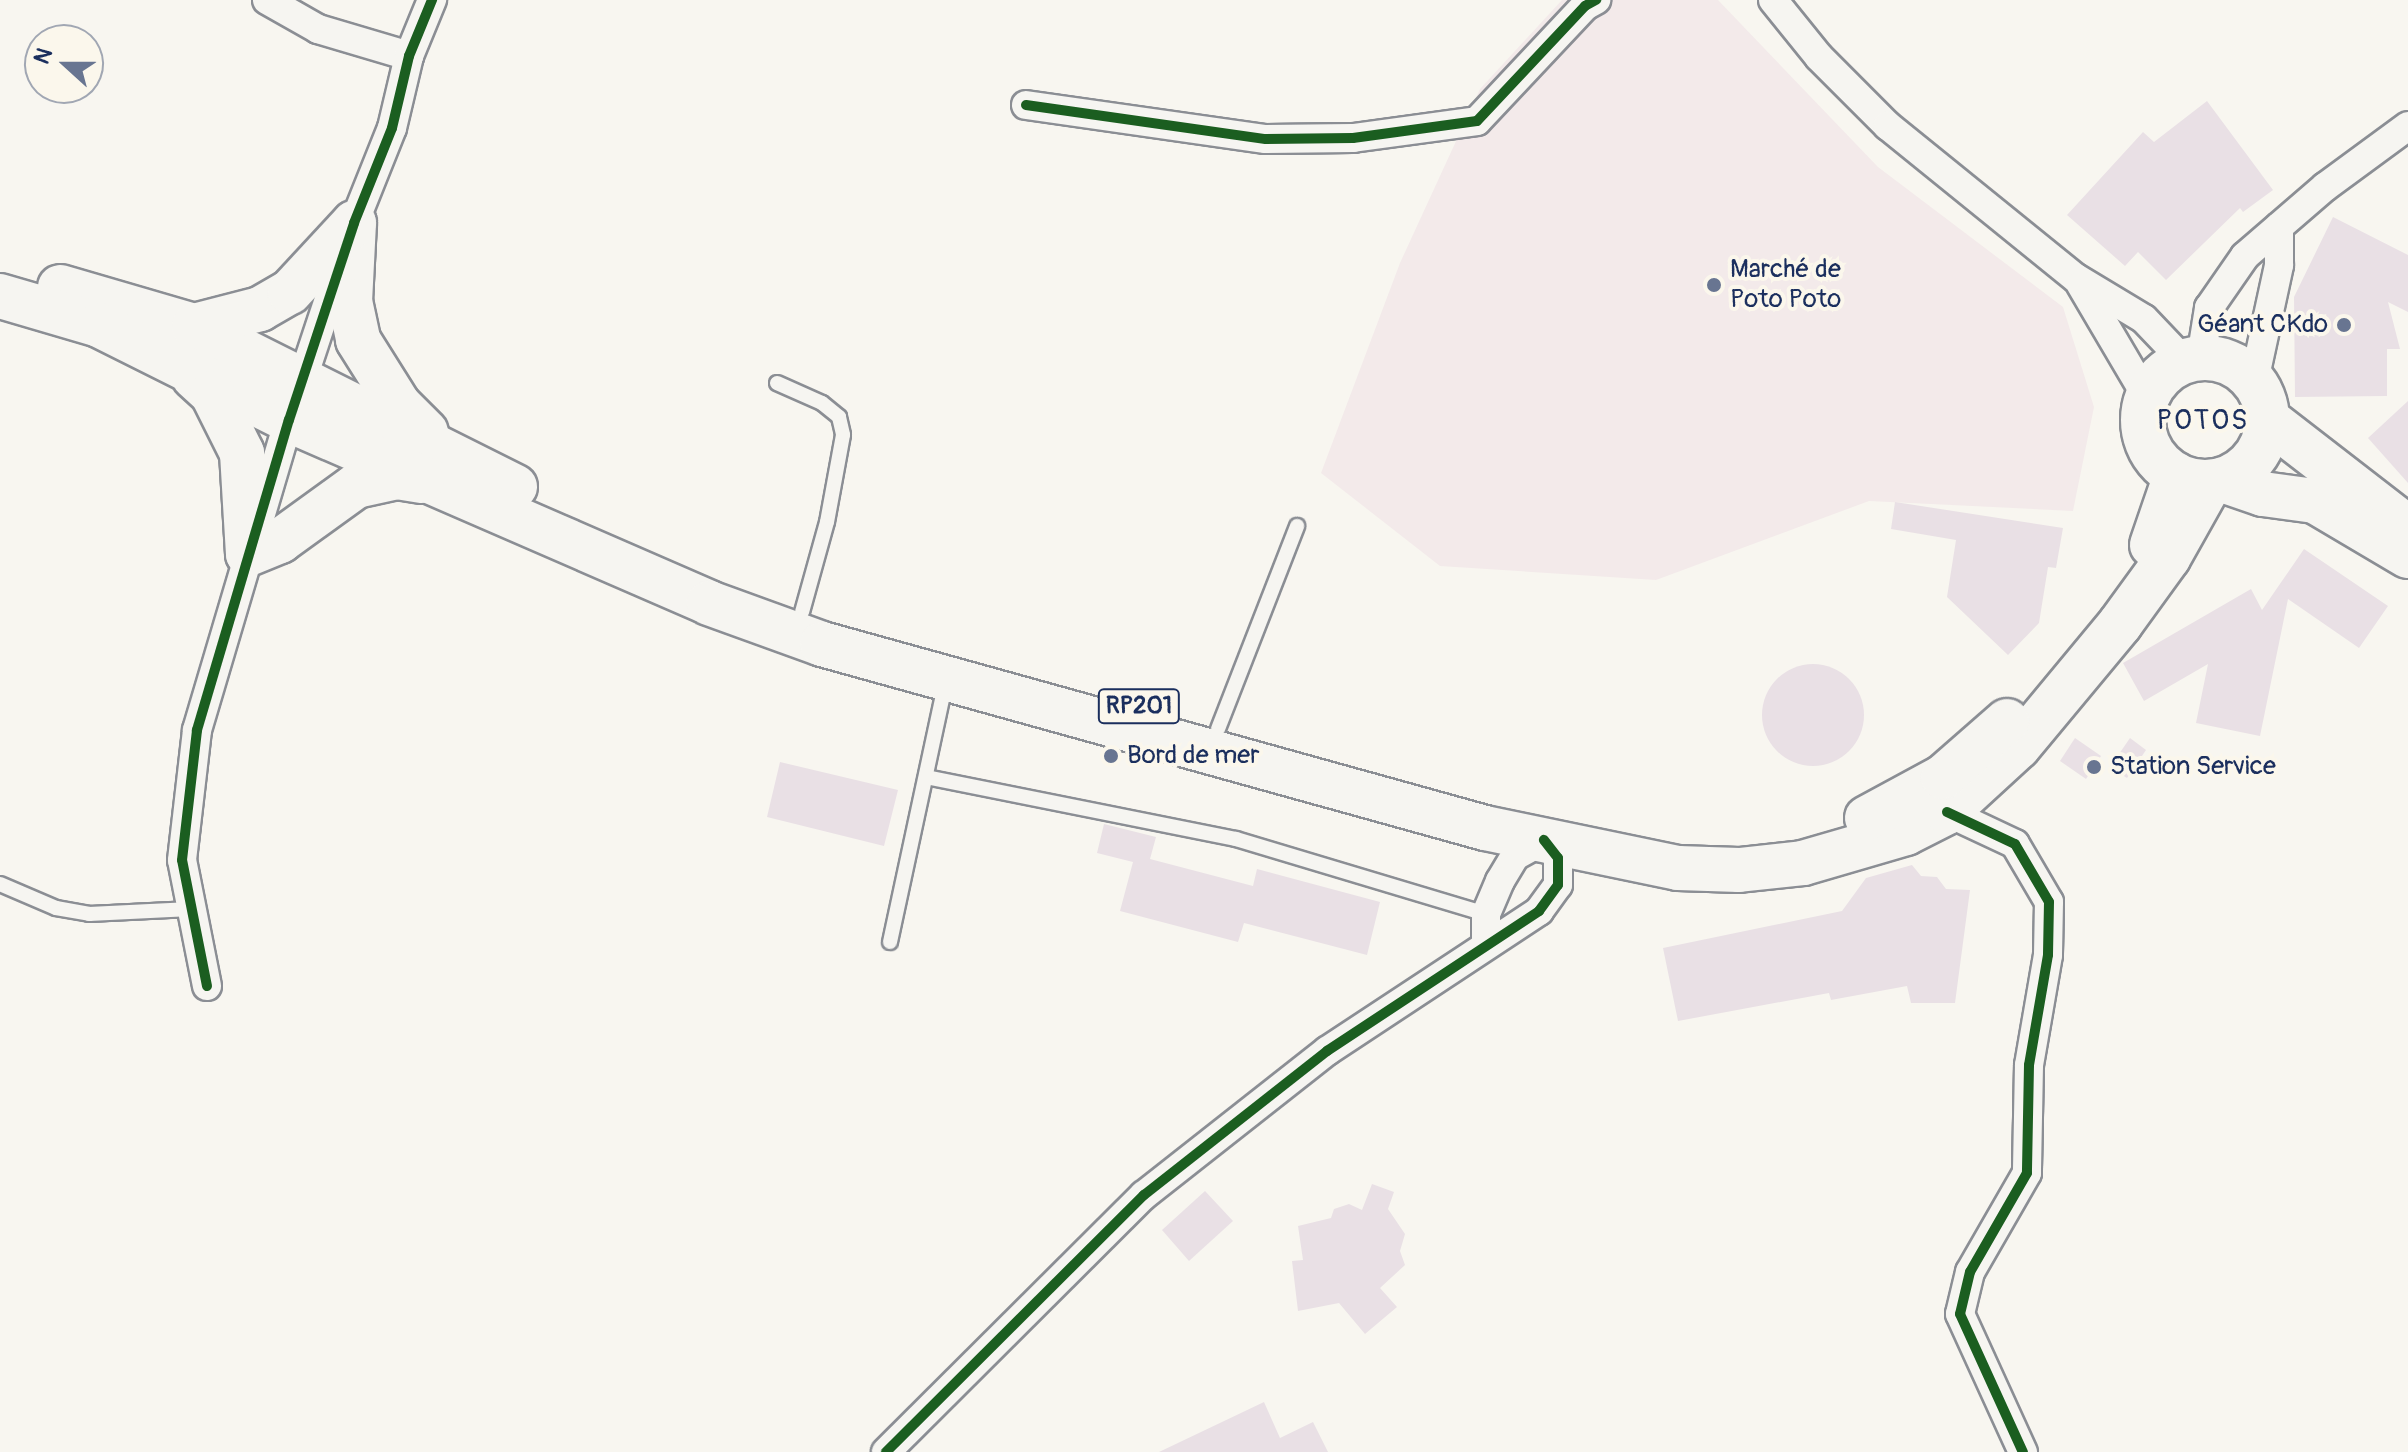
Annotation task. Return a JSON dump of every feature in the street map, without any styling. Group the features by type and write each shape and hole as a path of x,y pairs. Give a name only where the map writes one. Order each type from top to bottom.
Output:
{"main road":[{"path":"354,223 350,301 358,340 443,470 356,486 280,541 248,554 242,453 187,345 290,292 354,223"},
{"name":"RP201","path":"0,278 108,297 187,345 297,400 772,627 1470,824 1633,862 1739,870 1803,863 1857,849 1947,812 2018,747 2120,624 2168,558 2202,480"},
{"name":"RP201","path":"0,296 99,325 187,345"},
{"path":"2408,528 2260,400 2239,368 2192,359 2168,369 2147,397 2145,439 2155,458 2202,480 2263,494 2315,501 2408,556"},
{"name":"RP201","path":"443,470 641,545 802,612 1218,729 1653,841 1738,846 1803,837 1894,807 1943,777 2046,682 2202,480 2255,457 2260,400"}],"street":[{"path":"267,0 318,29 409,56"},
{"path":"207,986 182,860 186,788 197,730 297,400 354,223 392,128 409,56 432,0"},
{"path":"1026,105 1266,139 1353,138 1477,121 1585,6 1596,0"},
{"path":"1773,0 1819,57 1888,126 2076,278 2144,319 2192,359 2209,308 2245,256 2408,126"},
{"path":"2260,400 2279,265 2279,227"},
{"path":"2076,278 2147,397"},
{"path":"1947,812 2015,844 2049,902 2048,955 2029,1065 2027,1173 1970,1272 1960,1314 2023,1452"},
{"path":"886,1452 1144,1195 1327,1051 1486,943 1511,934 1530,919 1558,885 1558,858 1544,840 1515,856 1486,914 1486,943"}],"lane":[{"path":"777,383 822,403 839,417 843,435 831,508 802,612"},
{"path":"1218,729 1297,526"},
{"path":"890,942 946,677"},
{"path":"926,777 1236,839 1486,914"},
{"path":"0,884 56,908 89,914 191,909"}],"shaded area":[{"name":"Marché de Poto Poto","path":"1562,0 1718,0 1878,167 2063,307 2094,407 2073,511 1869,501 1656,580 1440,566 1321,473 1400,263 1480,89"}],"building":[{"path":"2207,101 2273,190 2243,212 2240,208 2166,280 2138,252 2125,266 2067,215 2143,132 2154,142"},
{"name":"Géant CKdo","path":"2333,217 2408,255 2408,312 2388,302 2400,349 2387,349 2387,396 2295,397 2294,297"},
{"path":"2408,401 2408,483 2368,438"},
{"path":"1895,502 2063,528 2056,568 2048,567 2039,623 2008,655 1947,597 1956,540 1891,529"},
{"path":"2304,549 2388,606 2359,648 2288,599 2260,736 2196,723 2208,664 2144,701 2123,663 2251,589 2262,610"},
{"path":"1813,664 1832,668 1849,679 1860,696 1864,715 1860,734 1849,751 1832,762 1813,766 1794,762 1777,751 1766,734 1762,715 1766,696 1777,679 1794,668"},
{"path":"2075,738 2101,756 2086,779 2060,761"},
{"path":"2130,738 2146,750 2127,778 2110,767"},
{"path":"780,762 898,790 884,846 767,817"},
{"path":"1104,824 1156,837 1150,859 1253,886 1257,869 1380,902 1367,955 1244,923 1238,942 1120,911 1133,862 1097,853"},
{"path":"1912,865 1921,876 1937,877 1946,889 1970,890 1955,1003 1911,1003 1907,986 1831,1000 1829,993 1678,1021 1663,948 1842,911 1866,878"},
{"path":"1372,1184 1394,1192 1388,1209 1405,1234 1400,1251 1405,1265 1380,1288 1397,1307 1365,1334 1339,1303 1298,1311 1292,1261 1303,1260 1298,1226 1331,1218 1334,1209 1349,1204 1362,1210"},
{"path":"1205,1191 1233,1221 1189,1261 1162,1230"},
{"path":"1264,1402 1280,1438 1313,1422 1328,1452 1159,1452"}],"cycle path":[{"path":"207,986 182,860 197,730 289,420 354,223 392,128 409,56 432,0"},
{"path":"1026,105 1266,139 1353,138 1477,121 1585,6 1596,0"},
{"path":"1947,812 2015,844 2049,902 2048,955 2029,1065 2027,1173 1970,1272 1960,1314 2023,1452"},
{"path":"886,1452 1144,1195 1327,1051 1539,911 1558,885 1558,858 1544,840"}],"place":[{"name":"Marché de Poto Poto","path":"1714,285"},
{"name":"Géant CKdo","path":"2344,325"},
{"name":"Bord de mer","path":"1111,756"},
{"name":"Station Service","path":"2094,767"}],"district":[{"name":"POTOS","path":"2203,421"}]}
